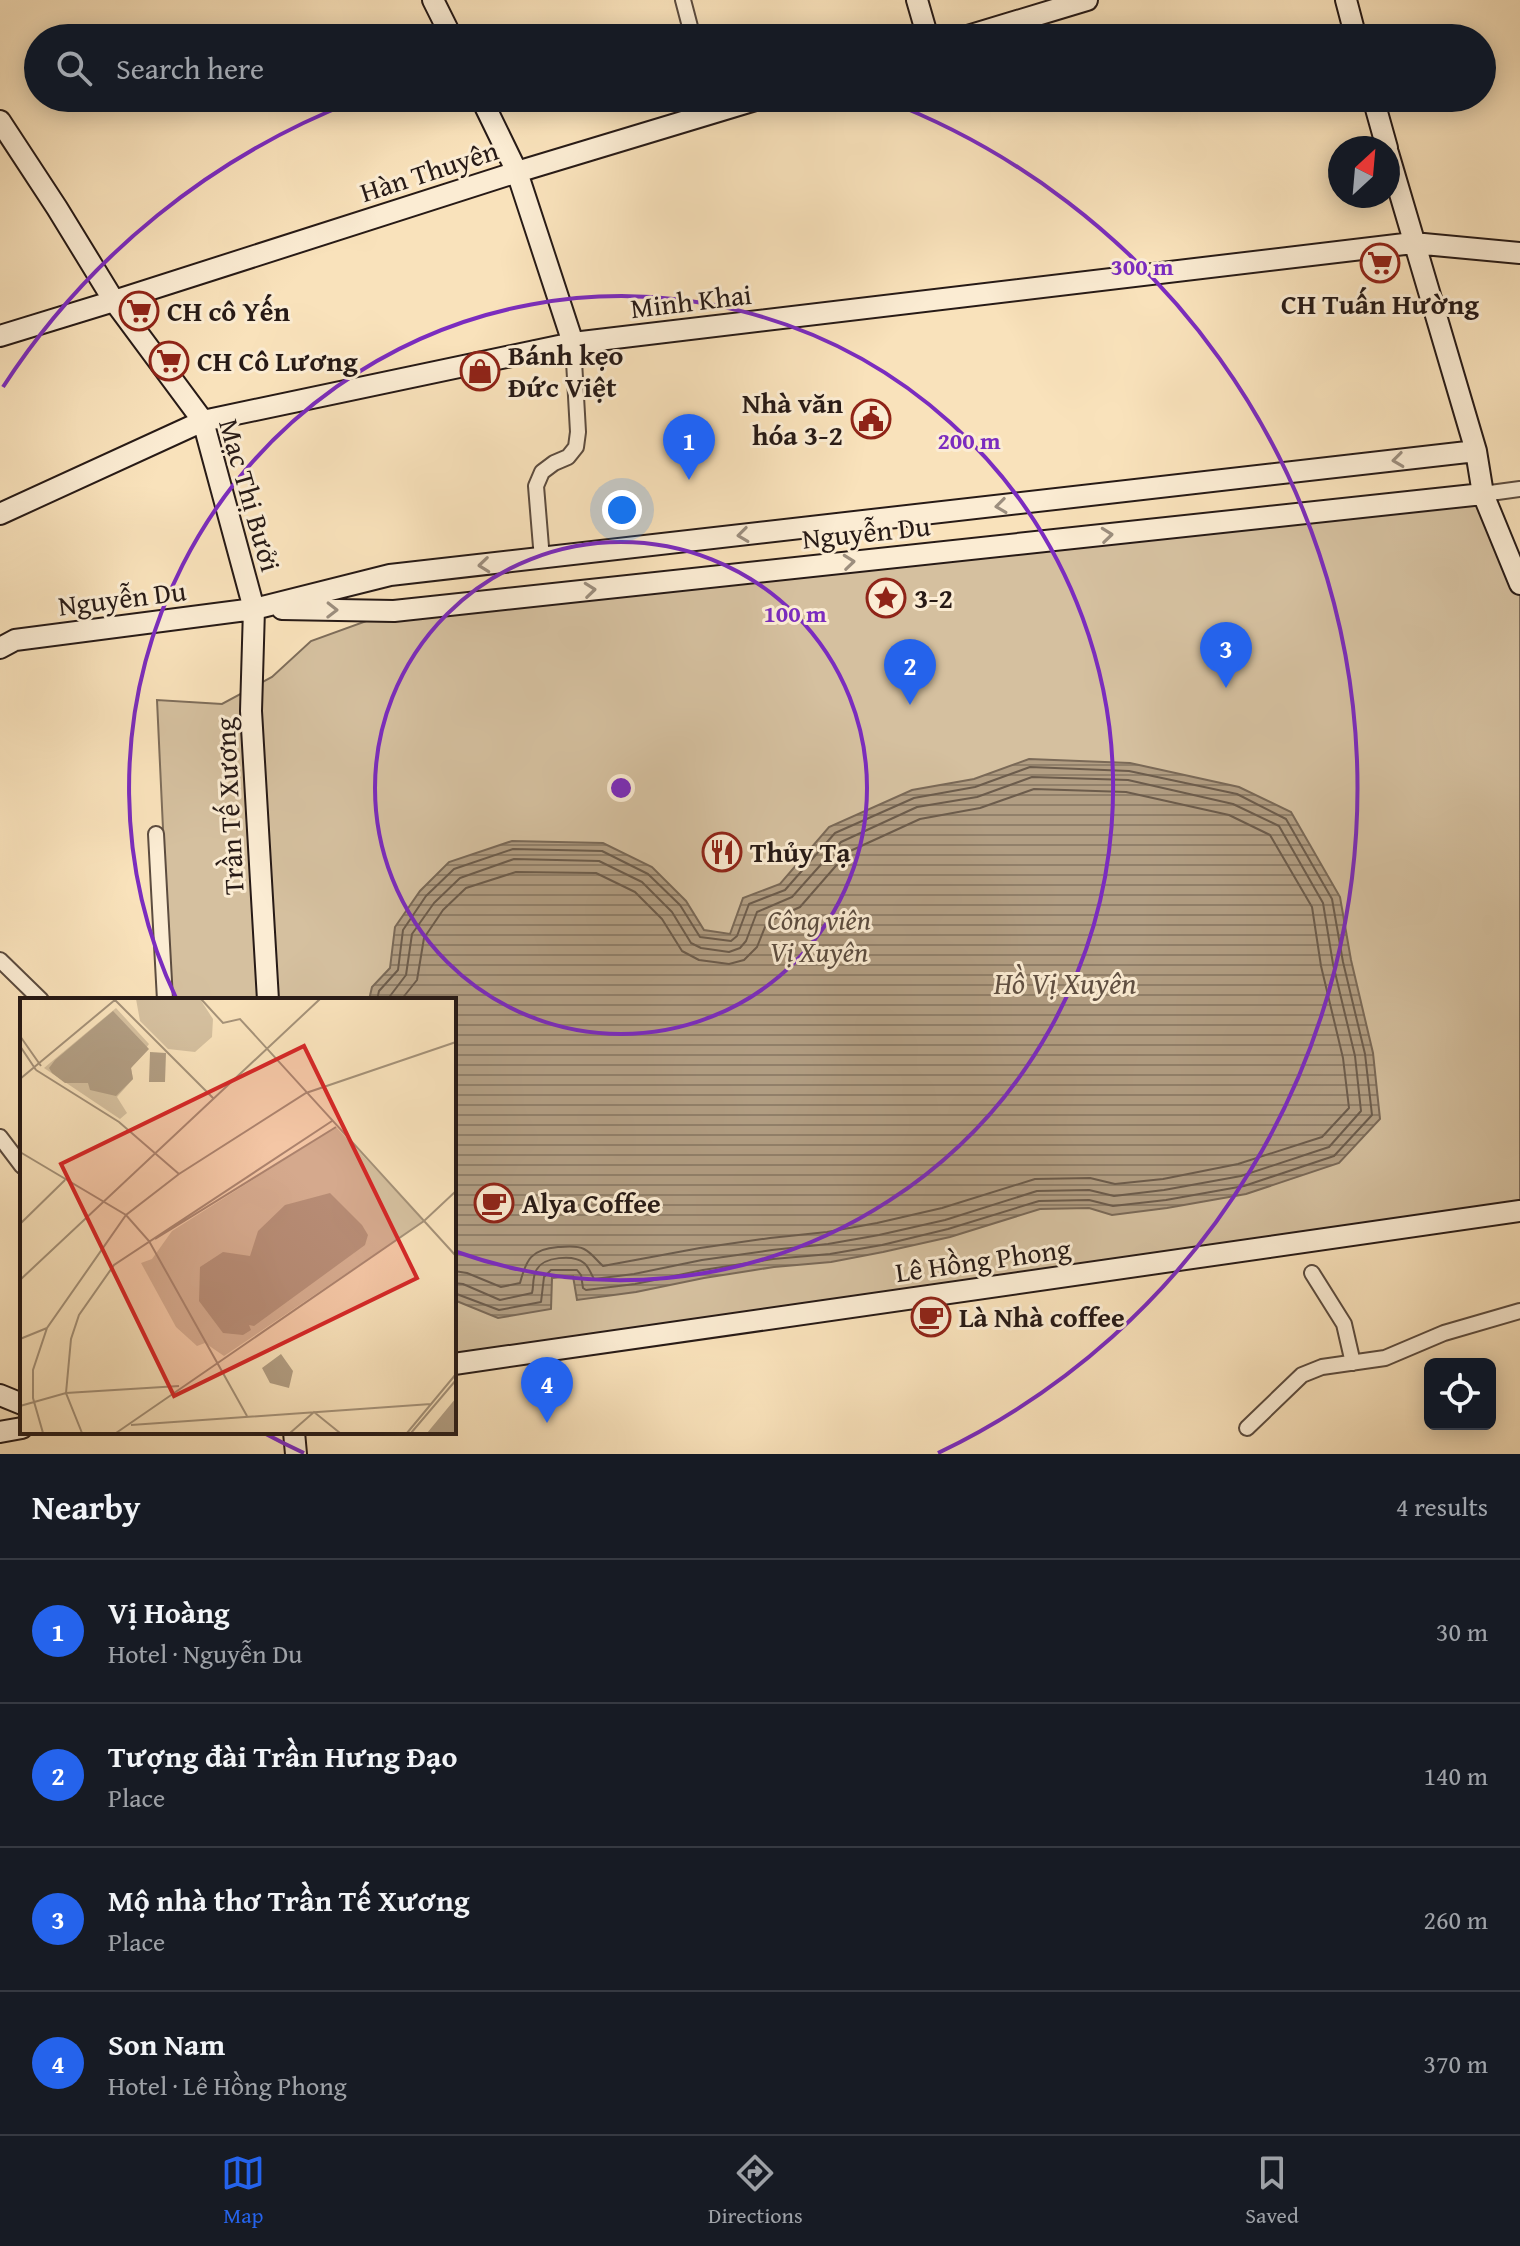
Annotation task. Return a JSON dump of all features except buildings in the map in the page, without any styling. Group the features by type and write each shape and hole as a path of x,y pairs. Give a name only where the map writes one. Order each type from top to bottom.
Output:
{"street":[{"path":"433,0 445,24"},
{"path":"683,0 689,24"},
{"path":"917,0 924,24"},
{"path":"1007,24 1087,0"},
{"path":"1346,0 1352,24"},
{"path":"488,112 517,172 573,343 578,432 576,447 568,457 542,472 536,486 542,559"},
{"name":"Hàn Thuyên","path":"0,336 517,172 692,112"},
{"path":"1377,112 1383,136"},
{"name":"Mạc Thị Bưởi","path":"0,121 114,301 203,421 254,609"},
{"path":"1400,196 1476,451 1483,494 1520,584"},
{"name":"Minh Khai","path":"0,514 203,421 573,343 1413,243 1520,253"},
{"name":"Nguyễn Du","path":"0,648 15,640 254,609 390,575 1476,451"},
{"path":"1483,494 1520,489"},
{"name":"Nguyễn Du","path":"254,609 394,611 1483,494"},
{"name":"Trần Tế Xương","path":"254,609 251,711 268,998"},
{"path":"156,834 165,998"},
{"path":"0,960 39,998"},
{"path":"0,1137 20,1163"},
{"name":"Lê Hồng Phong","path":"456,1364 1520,1211"},
{"path":"1312,1273 1344,1324 1353,1363"},
{"path":"1247,1428 1302,1375 1322,1367 1385,1358 1444,1333 1520,1311"},
{"path":"0,1395 20,1403"},
{"path":"0,1432 20,1428"},
{"path":"294,1434 296,1454"}],"green space":[{"name":"Công viên Vị Xuyên","path":"1483,494 1520,584 1520,1210 456,1359 456,998 171,998 157,700 222,704 272,677 311,641 394,611"}],"water":[{"name":"Hồ Vị Xuyên","path":"1029,759 1130,763 1239,787 1291,812 1340,897 1373,1053 1380,1119 1339,1163 1246,1194 1112,1215 1089,1208 1040,1209 950,1237 883,1252 831,1262 704,1278 636,1292 577,1300 573,1276 552,1278 551,1309 498,1318 456,1301 456,998 369,998 372,987 390,968 395,927 420,891 449,862 512,841 603,843 652,867 686,901 704,930 730,934 743,898 780,884 829,827 912,790 974,779"}],"place":[{"name":"CH Tuấn Hường","path":"1380,263"},
{"name":"CH cô Yến","path":"139,311"},
{"name":"CH Cô Lương","path":"169,361"},
{"name":"Bánh kẹo Đức Việt","path":"480,371"},
{"name":"Nhà văn hóa 3-2","path":"871,419"},
{"name":"Vị Hoàng","path":"689,480"},
{"name":"3-2","path":"886,598"},
{"name":"Mộ nhà thơ Trần Tế Xương","path":"1226,688"},
{"name":"Tượng đài Trần Hưng Đạo","path":"910,705"},
{"name":"Thủy Tạ","path":"722,852"},
{"name":"Alya Coffee","path":"494,1203"},
{"name":"Là Nhà coffee","path":"931,1317"},
{"name":"Son Nam","path":"547,1423"}]}
